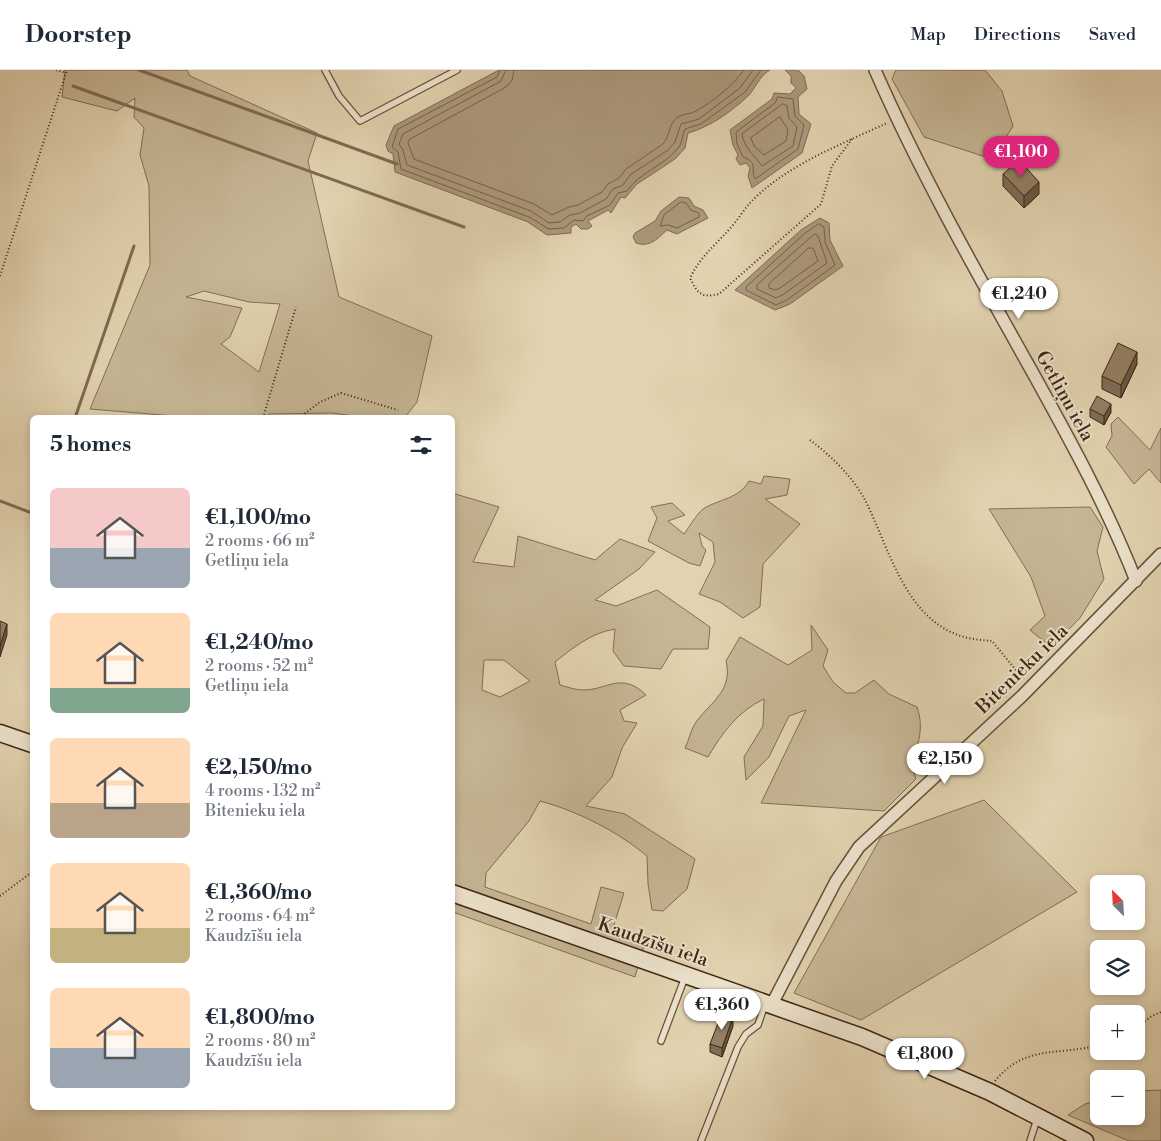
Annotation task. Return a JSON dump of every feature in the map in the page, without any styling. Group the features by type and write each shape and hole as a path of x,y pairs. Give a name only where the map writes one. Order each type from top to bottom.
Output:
{"street":[{"name":"Getliņu iela","path":"875,70 896,119 962,245 1098,493 1136,581"},
{"name":"Bitenieku iela","path":"769,1003 836,881 859,847 1030,688 1161,554"},
{"path":"1,736 30,743"},
{"name":"Kaudzīšu iela","path":"455,894 769,1003 879,1044 990,1092 1085,1141"}],"lane":[{"path":"325,70 339,96 360,121 457,70"},
{"path":"661,1041 685,975"},
{"path":"701,1141 738,1047 748,1031 758,1025 769,1003"},
{"path":"1030,1141 1037,1116"}],"path":[{"path":"0,276 67,72 56,70"},
{"path":"852,139 832,166 821,204 718,294 706,296 696,291 690,278 698,263 750,203 774,183 813,158 852,139 896,119"},
{"path":"264,415 296,307"},
{"path":"303,415 320,402 341,393 398,410"},
{"path":"810,440 831,456 863,496 892,560 913,598 924,611 939,624 958,636 992,641 1030,688"},
{"path":"0,896 30,874"},
{"path":"1145,1021 1161,1012"},
{"path":"990,1092 995,1080 1006,1066 1034,1054 1090,1046"}],"shaded area":[{"path":"65,70 187,70 190,76 317,133 308,161 339,297 432,336 417,402 407,415 346,415 332,413 162,415 90,409 150,265 149,186 140,155 144,128 134,117 135,98 117,111 62,97","holes":["204,291 249,302 280,304 259,372 221,344 230,337 242,308 186,297"]},
{"path":"896,70 985,70 1002,91 1013,126 992,159 924,137 892,79"},
{"path":"1118,417 1150,450 1161,428 1161,483 1149,469 1134,484 1106,447 1112,436 1111,424"},
{"path":"764,476 790,479 787,495 765,499 800,524 763,564 760,607 743,618 720,602 699,594 715,562 713,542 699,533 702,546 706,550 700,566 689,563 648,541 657,518 651,507 672,503 685,515 668,521 684,534 695,517 703,509 740,492 749,481 761,484"},
{"path":"455,494 499,507 473,562 514,567 518,536 595,560 620,539 655,552 639,569 595,600 616,606 657,590 710,627 708,649 673,649 661,669 624,666 613,651 615,629 590,637 555,662 560,685 583,690 622,683 637,688 646,695 620,710 624,721 637,723 622,748 612,777 586,806 625,814 695,859 687,889 663,911 652,910 648,884 647,856 610,830 568,810 540,801 529,821 486,873 485,887 591,924 601,887 624,893 613,928 644,945 635,977 455,913","holes":["484,660 504,660 530,681 500,697 482,690"]},
{"path":"1090,507 1103,527 1097,551 1104,579 1080,618 1051,647 1030,630 1045,616 1031,577 989,509"},
{"path":"811,625 828,650 823,666 833,682 846,693 855,693 874,680 889,694 917,707 920,735 911,763 916,779 884,811 761,803 806,710 789,716 769,757 746,780 744,757 763,726 764,699 746,710 731,724 708,757 685,748 696,722 724,688 727,680 726,661 740,637 788,665 812,650"},
{"path":"984,800 1077,892 861,1020 794,993 881,837"},
{"path":"1161,1090 1161,1141 1129,1141 1091,1125 1145,1125 1145,1091"},
{"path":"1090,1103 1090,1124 1068,1115"}],"water":[{"path":"499,70 770,70 763,75 751,93 735,108 712,123 688,133 685,148 675,159 637,184 625,198 621,197 611,213 608,210 588,221 592,226 588,229 581,229 576,224 571,227 571,233 547,235 528,222 395,172 393,154 388,151 386,145 394,126"},
{"path":"785,70 798,70 804,76 807,89 798,97 799,114 811,124 802,153 752,188 748,176 750,168 746,163 740,165 736,159 738,155 733,145 730,130 772,99 774,93 790,94 796,88 791,83 791,76"},
{"path":"679,197 689,198 694,206 703,210 708,218 677,234 667,230 650,243 636,243 633,237 635,233 655,221 661,211"},
{"path":"820,218 829,223 830,240 843,266 790,304 775,310 735,290 801,230"}],"building":[{"path":"1019,160 1039,182 1024,196 1003,174"},
{"path":"1118,343 1137,352 1121,385 1102,376"},
{"path":"1097,396 1111,404 1104,416 1090,409"},
{"path":"0,621 7,624 0,646"},
{"path":"722,1013 733,1017 722,1048 710,1044"}],"waterway":[{"path":"139,70 397,164"},
{"path":"73,86 464,227"},
{"path":"76,415 134,246"},
{"path":"0,501 30,512"}]}
